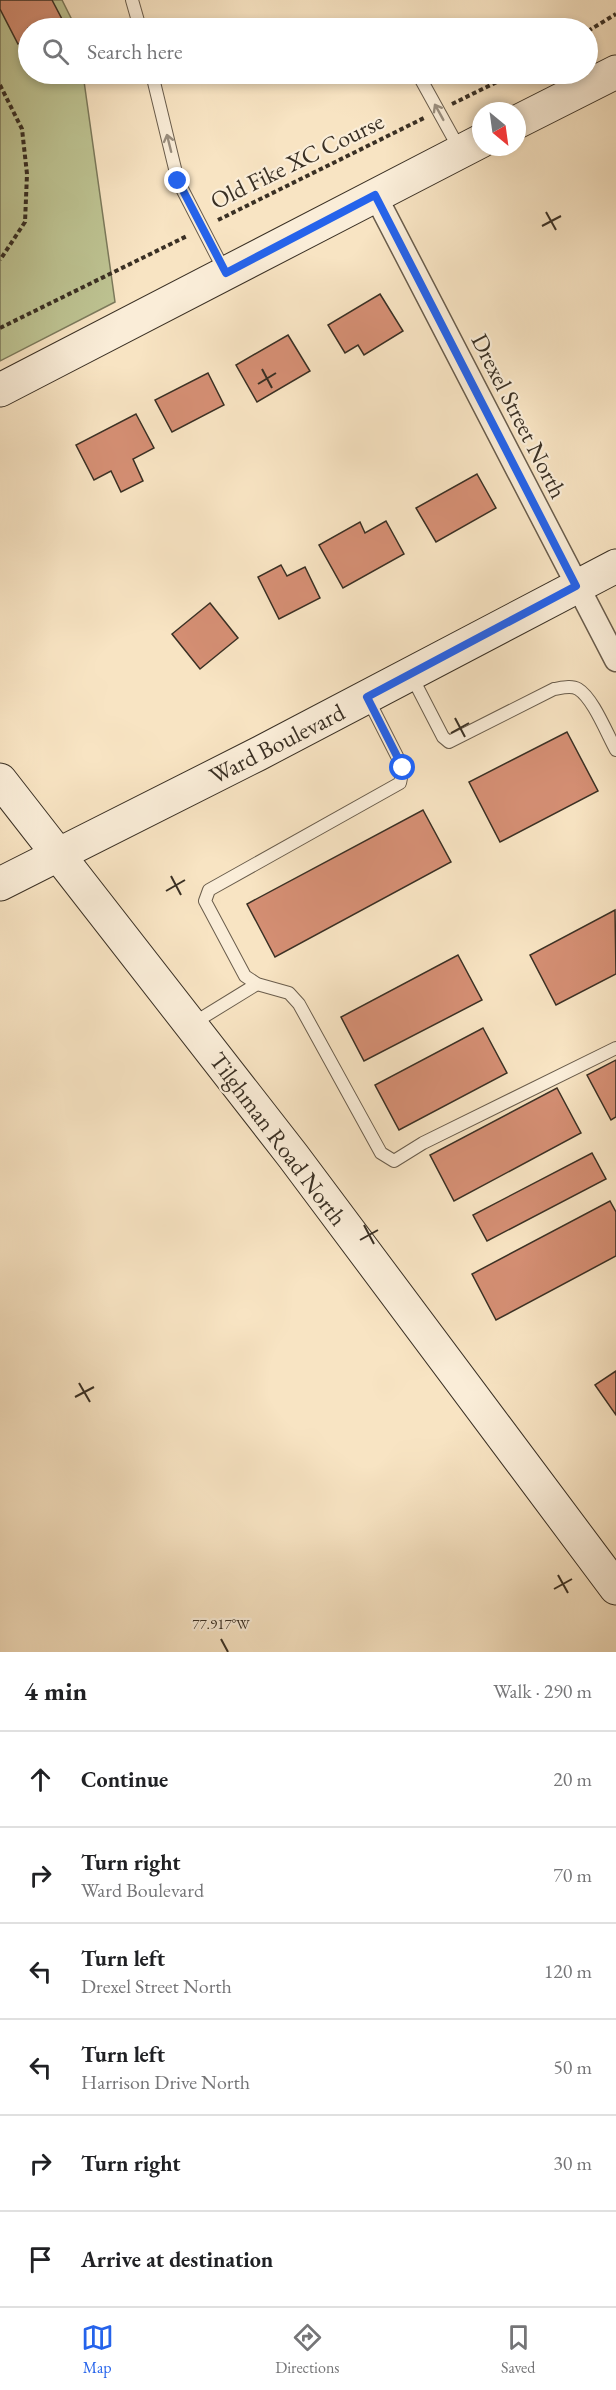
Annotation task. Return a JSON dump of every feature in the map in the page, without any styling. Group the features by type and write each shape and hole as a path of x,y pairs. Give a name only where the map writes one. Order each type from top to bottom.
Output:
{"street":[{"path":"598,81 616,72"},
{"path":"526,117 592,84"},
{"path":"0,390 471,146"},
{"name":"Drexel Street North","path":"375,195 616,660"},
{"name":"Ward Boulevard","path":"0,884 367,697 616,566"},
{"name":"Tilghman Road North","path":"0,780 293,1156 616,1588"}],"lane":[{"path":"132,0 137,18"},
{"path":"154,84 178,181 226,273"},
{"path":"425,84 471,146"},
{"path":"410,674 443,737 449,742 554,689 568,687 577,688 586,698 616,750"},
{"path":"367,697 403,768 400,783 209,890 205,901 245,976 257,984 289,993 299,1005 381,1153 394,1161 423,1143 616,1048"},
{"path":"190,1025 257,984"}],"path":[{"path":"598,25 616,14"},
{"path":"450,105 493,84"},
{"path":"0,85 22,129 27,174 25,222 0,260"},
{"name":"Old Fike XC Course","path":"218,221 429,116"},
{"name":"Old Fike XC Course","path":"0,328 196,231"}],"green space":[{"path":"0,0 62,0 71,18 18,18 18,84 84,84 115,302 0,361"}],"building":[{"path":"0,0 52,0 61,18 18,18 18,44 0,9"},
{"path":"380,294 403,331 364,355 358,345 345,353 328,325"},
{"path":"288,335 310,371 257,402 236,365"},
{"path":"208,373 224,405 172,432 155,400"},
{"path":"136,414 154,448 133,459 143,481 121,492 111,471 94,480 76,445"},
{"path":"477,474 496,508 436,542 416,508"},
{"path":"386,521 404,554 343,588 319,545 360,522 365,533"},
{"path":"281,565 287,576 305,567 320,598 279,619 258,577"},
{"path":"210,603 238,638 200,669 172,634"},
{"path":"567,732 598,791 500,842 469,782"},
{"path":"423,810 451,862 275,957 247,904"},
{"path":"615,910 616,974 556,1005 530,955"},
{"path":"458,955 482,1000 364,1061 341,1017"},
{"path":"483,1028 507,1073 399,1130 375,1085"},
{"path":"616,1060 616,1117 611,1120 587,1075"},
{"path":"557,1088 581,1133 454,1201 430,1155"},
{"path":"592,1153 606,1179 487,1241 473,1215"},
{"path":"610,1201 616,1212 616,1256 496,1320 472,1274"},
{"path":"616,1371 616,1415 595,1385"}],"route":[{"path":"178,181 226,273 375,195 576,586 367,697 403,768"}]}
